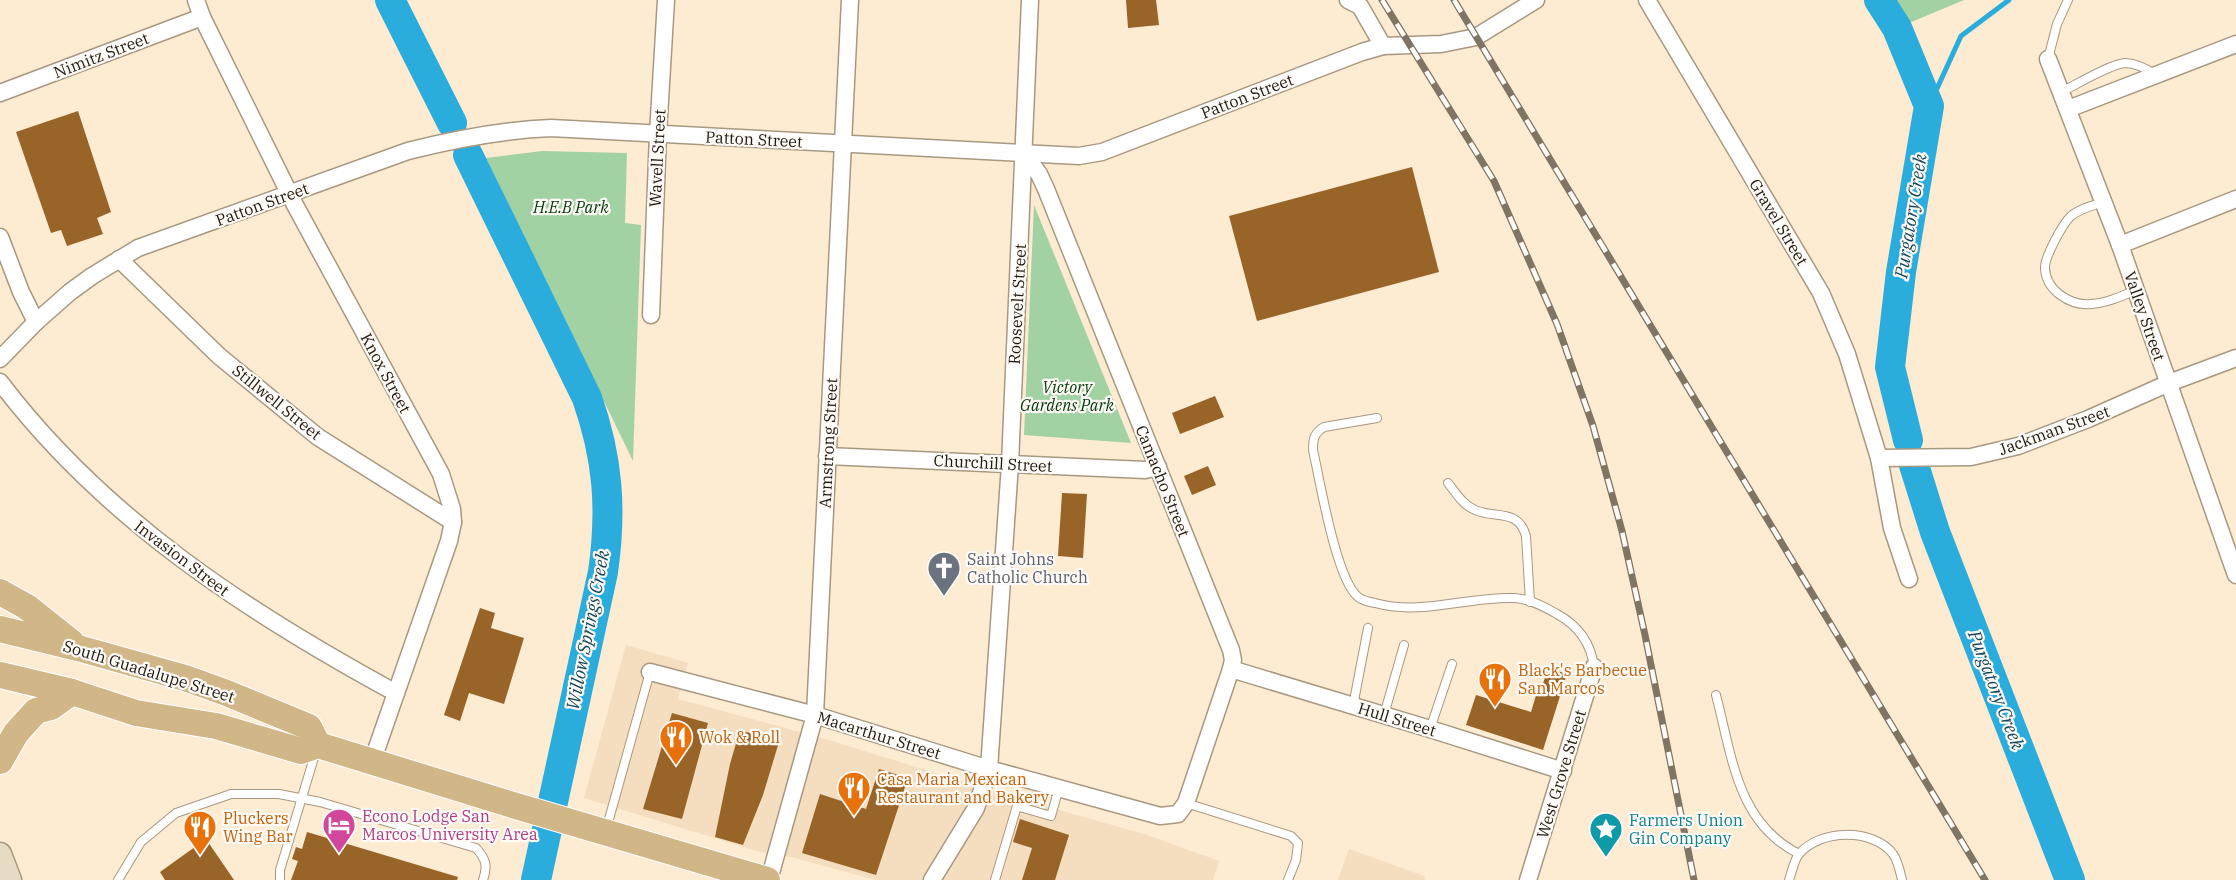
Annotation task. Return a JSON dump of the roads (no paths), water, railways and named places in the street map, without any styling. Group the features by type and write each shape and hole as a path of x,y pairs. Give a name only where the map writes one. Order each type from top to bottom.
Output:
{"main road":[{"path":"0,592 27,607 78,648"},
{"name":"South Guadalupe Street","path":"0,629 185,678 309,727 318,745"},
{"name":"South Guadalupe Street","path":"0,675 72,692 136,713 216,726 301,751 318,745 768,880"},
{"path":"0,761 16,733 36,711 51,707 72,692"},
{"path":"0,854 10,880"}],"street":[{"name":"Knox Street","path":"196,0 202,17 290,194 441,474 450,500 453,522 443,563 372,762"},
{"name":"Wavell Street","path":"651,315 666,0"},
{"name":"Armstrong Street","path":"768,880 815,715 849,0"},
{"name":"Roosevelt Street","path":"932,880 976,808 989,769 1010,464 1030,0"},
{"path":"1348,0 1360,6 1383,46"},
{"name":"Patton Street","path":"0,359 36,322 77,287 138,248 408,151 470,136 521,129 551,128 1079,156 1102,152 1362,52 1383,46 1441,44 1476,37 1536,0"},
{"name":"Gravel Street","path":"1647,0 1821,293 1847,354 1879,459"},
{"name":"Nimitz Street","path":"0,93 202,17"},
{"path":"2068,109 2236,44"},
{"name":"Valley Street","path":"2048,58 2120,245 2236,575"},
{"name":"Camacho Street","path":"1024,153 1039,174 1232,650 1231,669 1182,808"},
{"path":"2120,245 2236,199"},
{"path":"0,237 21,292 36,322"},
{"name":"Stillwell Street","path":"119,259 219,356 318,437 453,522"},
{"name":"Jackman Street","path":"1879,459 1971,458 2018,446 2088,419 2169,383 2236,358"},
{"name":"Invasion Street","path":"0,382 29,420 68,462 133,522 205,578 267,620 325,655 396,693"},
{"name":"Churchill Street","path":"827,456 1145,470 1158,466"},
{"path":"1879,459 1892,528 1909,579"},
{"name":"West Grove Street","path":"1528,880 1594,667"},
{"name":"Hull Street","path":"1231,669 1563,771"},
{"name":"Macarthur Street","path":"650,672 815,715 989,769 1160,816 1182,808"}],"lane":[{"path":"2048,58 2056,24 2068,0"},
{"path":"2061,92 2125,63 2146,69 2156,75"},
{"path":"2103,202 2078,212 2064,225 2045,261 2048,280 2053,289 2063,297 2090,305 2136,290"},
{"path":"1377,418 1324,427 1316,431 1313,440 1313,450 1340,567 1350,589 1359,598 1402,609 1494,599 1517,598 1530,602 1566,618 1585,638 1592,651 1594,667"},
{"path":"1448,483 1463,503 1476,511 1506,515 1523,526 1526,536 1530,602"},
{"path":"1353,706 1368,628"},
{"path":"1384,715 1404,645"},
{"path":"1430,729 1452,664"},
{"path":"605,832 650,672"},
{"path":"1716,695 1747,804 1758,821 1786,847 1799,854"},
{"path":"280,880 280,870 300,798 318,745"},
{"path":"995,880 1017,806 1051,816 1059,788"},
{"path":"118,880 141,842 176,813 231,794 279,794 300,798 476,848 485,858 487,870 483,880"},
{"path":"1182,808 1291,836 1298,843 1296,860 1288,880"},
{"path":"1789,880 1799,854 1818,841 1839,835 1866,836 1882,844 1892,853 1898,864 1902,880"}],"waterway":[{"name":"Willow Springs Creek","path":"390,0 452,123"},
{"name":"Purgatory Creek","path":"1879,0 1897,28 1929,106 1901,272 1890,367 1908,440"},
{"path":"1929,106 1961,36 2009,0"},
{"name":"Willow Springs Creek","path":"468,155 587,398 600,442 606,484 607,527 603,572 536,880"},
{"name":"Purgatory Creek","path":"1914,465 1935,532 2070,880"}],"railway":[{"path":"1382,0 1494,181 1557,324 1593,426 1622,531 1694,880"},
{"path":"1454,0 1985,880"}],"place":[{"name":"Saint Johns Catholic Church","path":"944,597"},
{"name":"Black's Barbecue San Marcos","path":"1495,708"},
{"name":"Wok & Roll","path":"676,766"},
{"name":"Casa Maria Mexican Restaurant and Bakery","path":"854,817"},
{"name":"Econo Lodge San Marcos University Area","path":"339,854"},
{"name":"Pluckers Wing Bar","path":"200,856"},
{"name":"Farmers Union Gin Company","path":"1606,858"}],"park label":[{"name":"H.E.B Park","path":"571,207"},
{"name":"Victory Gardens Park","path":"1067,396"}]}
